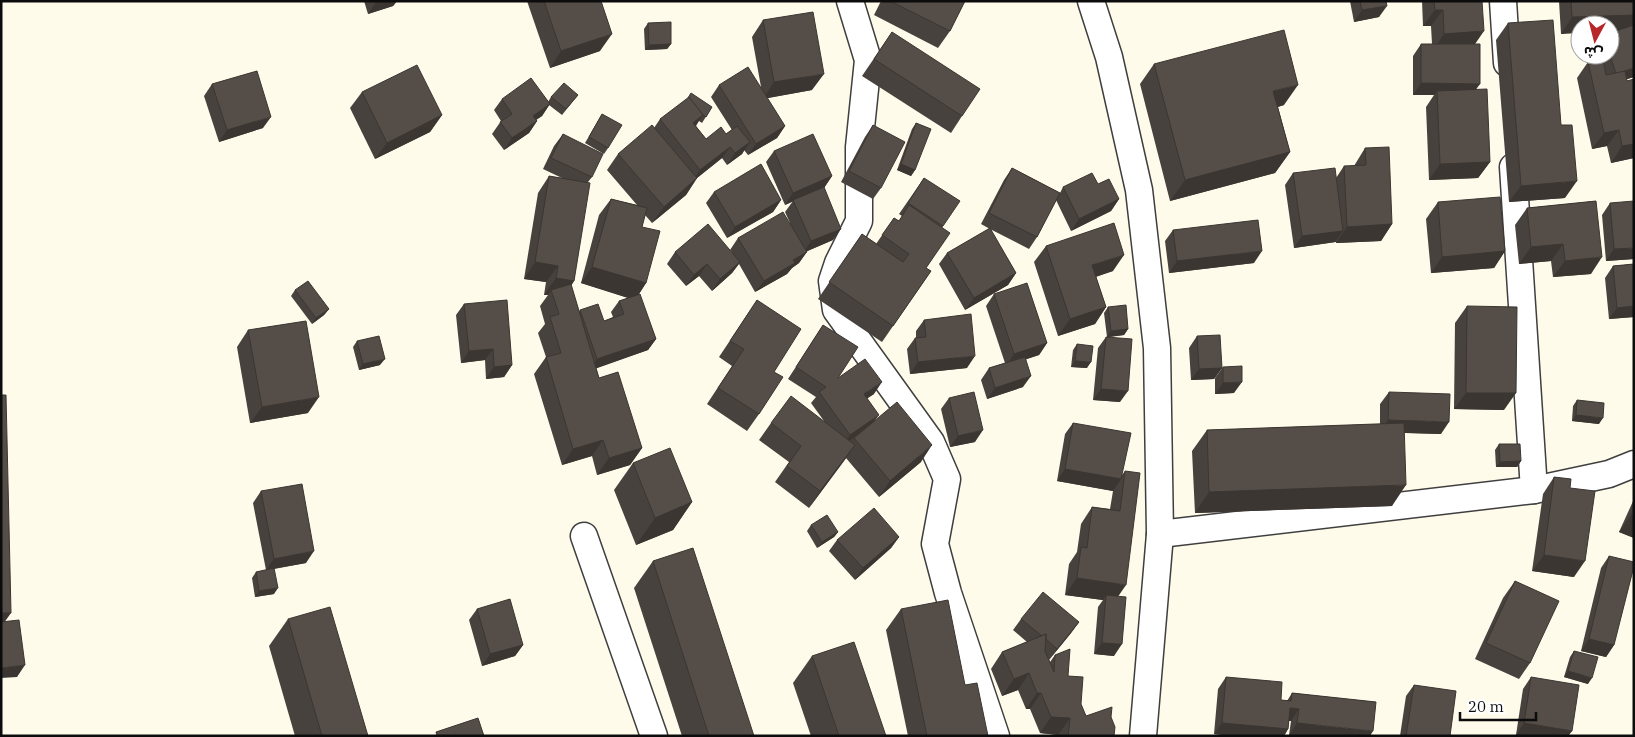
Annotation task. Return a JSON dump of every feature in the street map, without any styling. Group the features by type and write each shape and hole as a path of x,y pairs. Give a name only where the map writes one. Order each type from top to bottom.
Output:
{"street":[{"path":"850,1 868,60 859,147 859,221 838,263 832,281 836,310 931,442 947,479 935,544 948,592 996,736"},
{"path":"1091,1 1109,57 1139,190 1157,348 1160,534 1143,736"},
{"path":"1503,1 1508,89"},
{"path":"1512,148 1534,490"},
{"path":"1160,534 1534,490 1609,474 1634,464"},
{"path":"584,536 654,736"}],"building":[{"path":"544,1 601,1 612,34 561,51"},
{"path":"890,1 965,1 950,31"},
{"path":"1360,1 1386,1 1387,6 1362,10"},
{"path":"1434,1 1482,1 1484,31 1444,34 1443,10 1435,10"},
{"path":"1571,1 1634,1 1634,15 1572,15"},
{"path":"813,12 824,74 774,82 763,20"},
{"path":"1553,20 1561,125 1572,125 1577,181 1521,186 1508,23"},
{"path":"671,22 671,44 649,45 648,23"},
{"path":"1634,25 1634,68 1616,74 1613,65 1620,65 1620,30"},
{"path":"1284,30 1298,85 1273,91 1290,152 1185,180 1154,64"},
{"path":"892,32 980,89 962,116 874,59"},
{"path":"1421,44 1480,44 1480,84 1421,83"},
{"path":"417,65 442,115 387,143 362,92"},
{"path":"1589,65 1604,65 1606,75 1625,71 1627,81 1634,79 1634,144 1622,146 1619,130 1604,133"},
{"path":"748,67 785,126 756,144 719,85"},
{"path":"257,71 271,117 227,130 212,84"},
{"path":"531,78 550,104 533,116 537,121 512,138 500,122 512,114 502,99"},
{"path":"564,83 578,95 566,109 551,97"},
{"path":"1487,89 1490,162 1440,164 1437,91"},
{"path":"691,93 712,107 706,117 688,98"},
{"path":"689,97 703,115 693,123 706,139 721,127 726,134 737,126 750,142 735,153 730,147 700,170 660,119"},
{"path":"602,114 622,125 608,148 589,137"},
{"path":"916,123 931,129 915,170 901,164"},
{"path":"652,125 697,178 664,207 618,154"},
{"path":"873,125 905,142 881,188 849,171"},
{"path":"563,134 603,154 592,177 551,158"},
{"path":"813,134 832,176 793,193 774,151"},
{"path":"1389,147 1392,224 1347,227 1344,166 1366,165 1365,148"},
{"path":"761,164 781,200 735,227 714,192"},
{"path":"1012,168 1060,193 1037,237 989,213"},
{"path":"1335,168 1343,231 1302,236 1293,173"},
{"path":"1092,173 1098,184 1109,179 1119,199 1079,219 1063,187"},
{"path":"549,176 590,183 574,281 556,278 558,266 535,262"},
{"path":"924,178 960,201 943,226 908,203"},
{"path":"824,187 841,229 811,241 793,200"},
{"path":"1500,197 1505,251 1442,257 1438,202"},
{"path":"611,199 647,208 642,227 660,231 646,283 592,267"},
{"path":"1596,201 1602,257 1565,261 1563,244 1531,247 1527,208"},
{"path":"1634,201 1634,248 1614,249 1610,203"},
{"path":"909,205 950,233 926,268 931,271 893,326 829,282 862,234 903,262 909,254 882,235 894,218 899,221"},
{"path":"783,212 807,252 793,260 795,263 764,281 738,238"},
{"path":"1258,220 1262,251 1177,261 1173,230"},
{"path":"1114,223 1124,255 1092,265 1106,307 1070,319 1046,246"},
{"path":"708,224 740,262 720,279 707,264 694,275 675,252"},
{"path":"990,228 1016,273 974,298 947,253"},
{"path":"1634,264 1634,306 1617,308 1613,266"},
{"path":"308,281 329,309 316,318 295,290"},
{"path":"1027,283 1047,343 1014,354 994,294"},
{"path":"571,284 599,378 618,372 642,448 609,458 603,440 573,449 546,357 561,353 550,317 559,314 551,290"},
{"path":"640,294 656,339 597,359 580,310 598,304 604,321 624,314 619,301"},
{"path":"507,300 512,365 494,367 493,349 469,351 464,304"},
{"path":"757,300 801,329 774,372 783,377 759,414 718,388 744,349 730,341"},
{"path":"1126,305 1128,329 1111,331 1108,307"},
{"path":"1467,306 1517,307 1516,393 1466,393"},
{"path":"971,314 975,356 918,362 915,338 926,337 924,320"},
{"path":"306,321 319,397 262,407 248,330"},
{"path":"823,325 858,347 838,378 865,359 882,382 864,394 879,415 850,435 819,392 826,387 796,367"},
{"path":"1220,335 1222,368 1199,369 1197,336"},
{"path":"379,336 385,359 363,364 357,341"},
{"path":"1106,337 1132,339 1128,391 1101,389"},
{"path":"1077,344 1093,346 1091,362 1075,361"},
{"path":"1025,357 1031,376 995,388 989,368"},
{"path":"1242,366 1242,382 1223,383 1223,367"},
{"path":"974,392 983,430 958,436 949,398"},
{"path":"1389,392 1450,394 1449,422 1388,420"},
{"path":"1,395 6,395 11,613 1,613"},
{"path":"791,396 855,445 820,491 787,466 801,446 771,423"},
{"path":"1577,400 1604,403 1603,418 1576,415"},
{"path":"897,402 932,445 890,481 854,438"},
{"path":"1073,423 1131,433 1121,479 1065,469"},
{"path":"1404,423 1406,485 1209,492 1207,430"},
{"path":"1499,444 1520,444 1521,461 1500,462"},
{"path":"670,448 692,502 655,518 633,463"},
{"path":"1125,471 1140,473 1126,585 1077,578 1081,547 1087,548 1092,507 1120,511"},
{"path":"1554,477 1571,479 1570,488 1595,491 1585,561 1544,555"},
{"path":"302,484 314,551 274,559 261,491"},
{"path":"874,508 899,537 863,568 837,540"},
{"path":"827,515 838,532 822,542 811,525"},
{"path":"693,548 754,736 709,736 653,561"},
{"path":"1609,556 1634,562 1614,645 1589,639"},
{"path":"274,568 278,588 259,591 256,572"},
{"path":"1515,581 1559,601 1530,663 1486,643"},
{"path":"1043,592 1079,622 1057,649 1046,639 1046,634 1042,636 1021,619"},
{"path":"1106,595 1126,597 1122,644 1102,643"},
{"path":"510,599 523,645 490,654 477,609"},
{"path":"948,600 965,685 977,683 988,736 927,736 901,609"},
{"path":"330,607 368,736 322,736 288,619"},
{"path":"19,620 25,665 1,668 1,622"},
{"path":"1046,634 1045,651 1054,672 1055,655 1070,649 1068,676 1083,677 1081,704 1086,716 1112,707 1111,717 1115,727 1114,736 1068,736 1070,718 1051,717 1041,693 1037,693 1029,673 1014,679 1002,652"},
{"path":"854,642 886,736 839,736 812,656"},
{"path":"1574,651 1598,657 1592,678 1568,671"},
{"path":"1226,677 1282,682 1281,700 1291,701 1292,693 1376,702 1373,731 1297,723 1299,709 1290,708 1288,729 1222,723"},
{"path":"1531,677 1579,685 1572,731 1524,723"},
{"path":"1414,685 1456,691 1450,736 1406,736"},
{"path":"478,718 484,736 437,736 436,732"}]}
